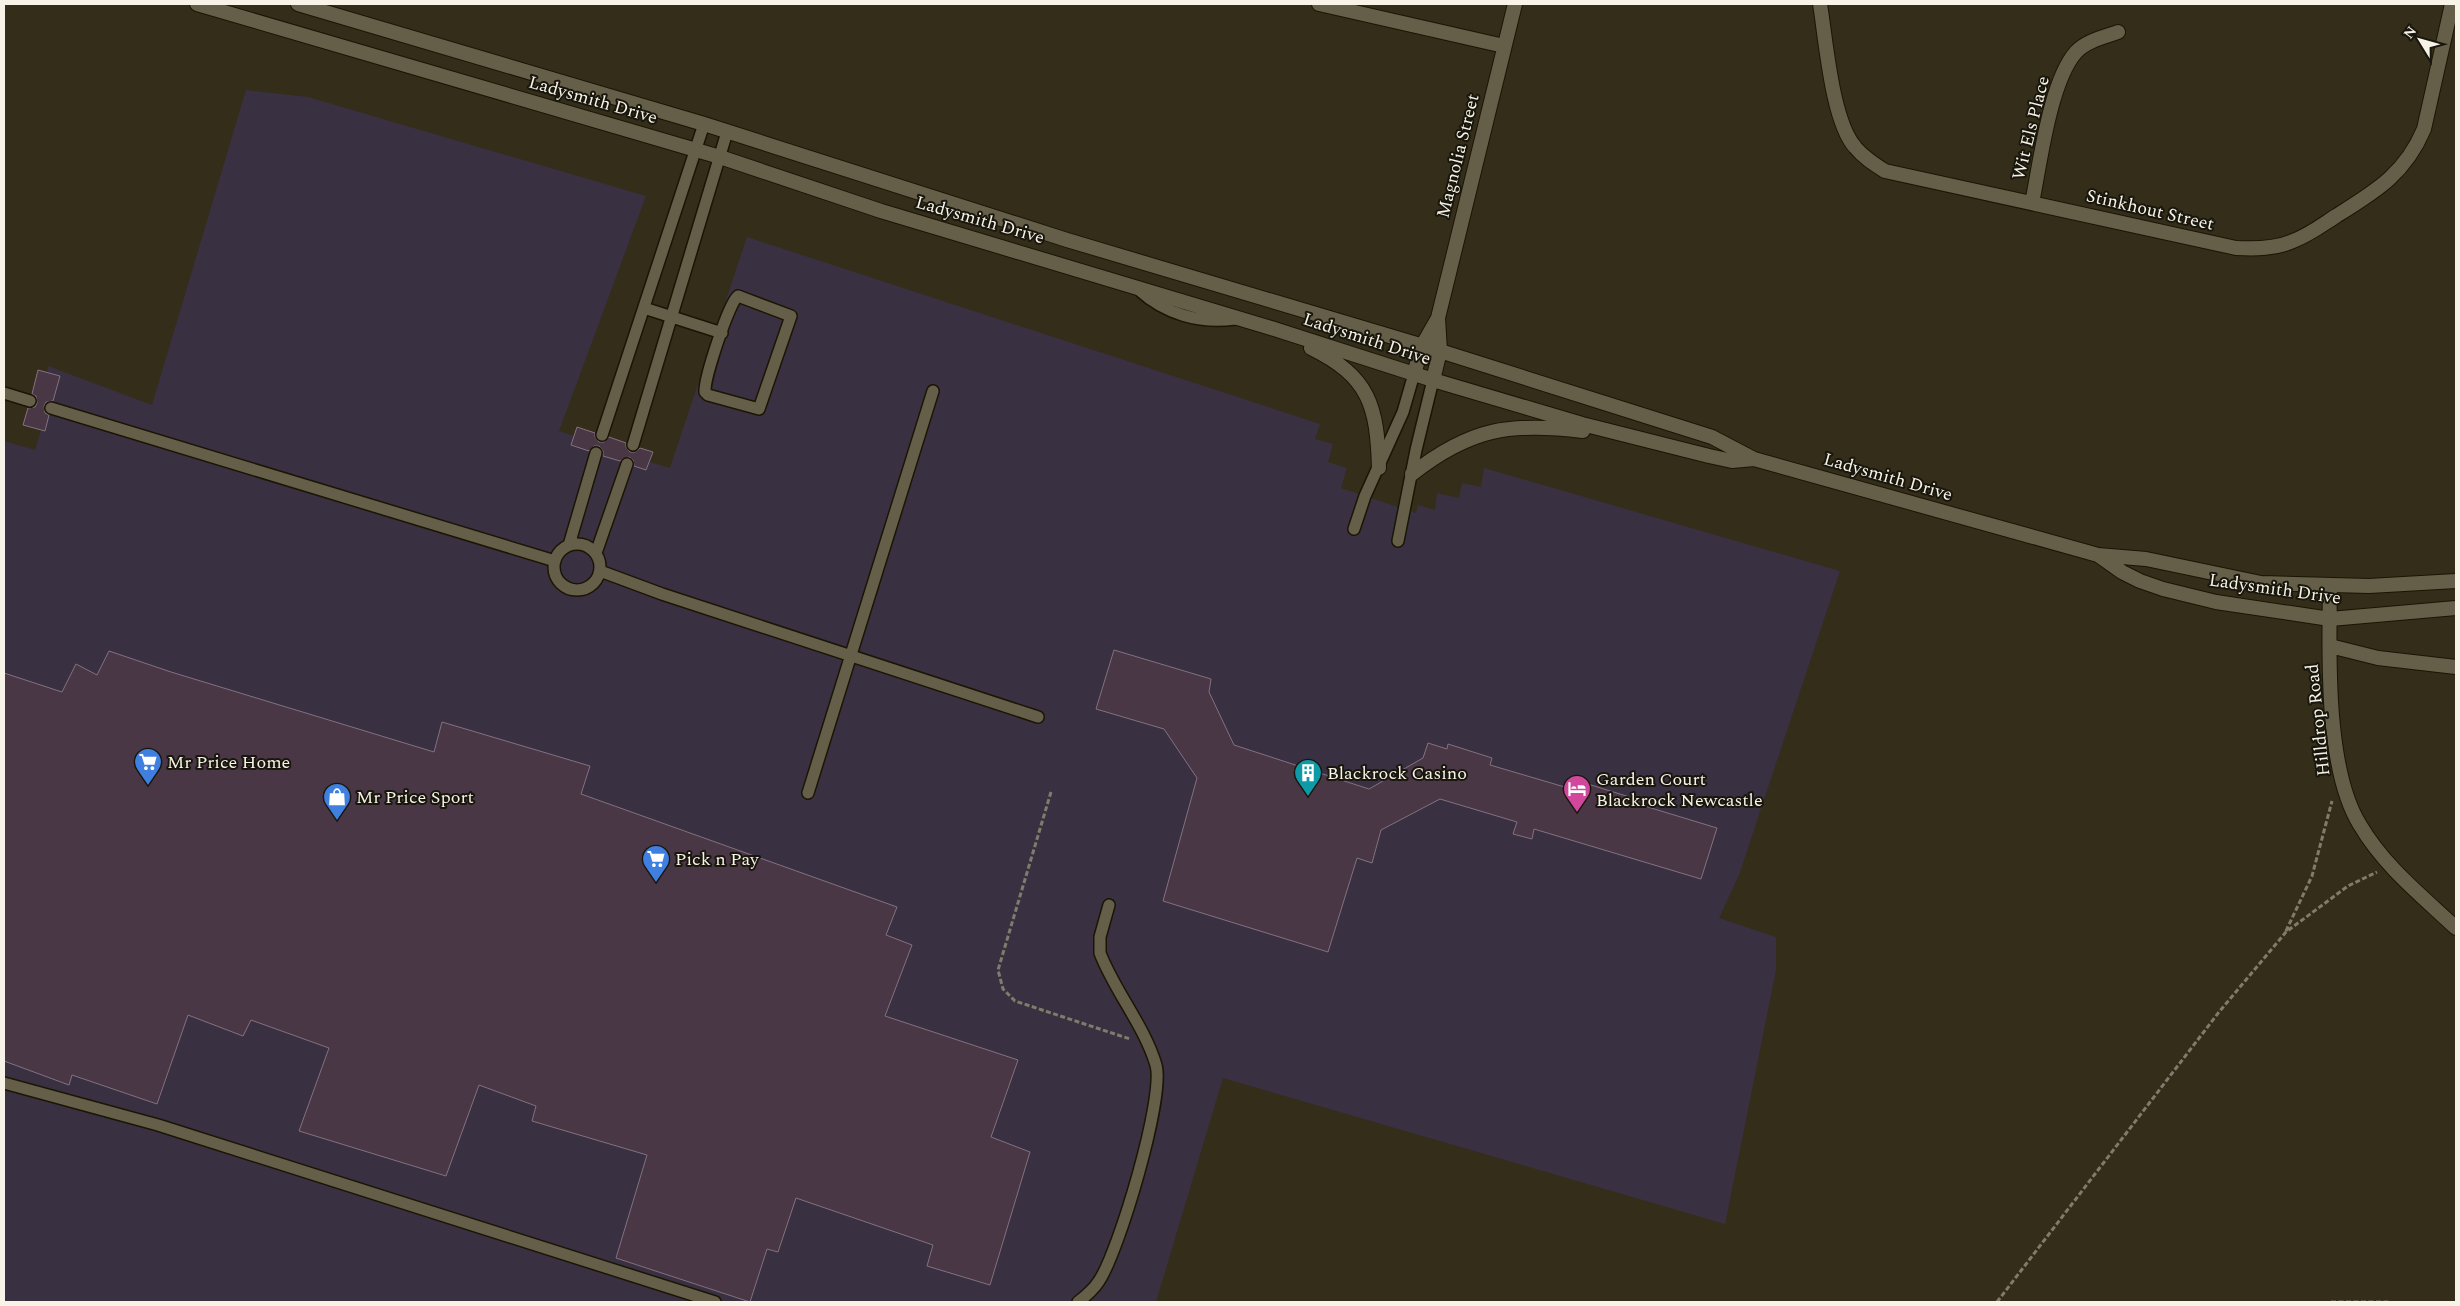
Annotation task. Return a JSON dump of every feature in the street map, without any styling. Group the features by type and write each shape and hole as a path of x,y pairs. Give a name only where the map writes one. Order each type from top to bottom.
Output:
{"street":[{"name":"Ladysmith Drive","path":"197,4 720,157 881,211 1239,318 1433,380 1632,436 1724,459 1754,459"},
{"name":"Ladysmith Drive","path":"298,4 704,124 1067,240 1440,351 1712,437 1754,459 2098,555 2146,560 2261,583 2330,586 2424,584 2456,581"},
{"path":"1319,4 1504,46"},
{"name":"Magnolia Street","path":"1414,374 1422,346 1438,318 1515,4"},
{"name":"Stinkhout Street","path":"1820,4 1838,112 1844,132 1865,158 1885,171 2236,248 2270,247 2292,242 2347,209 2391,179 2403,167 2416,148 2430,105 2452,4"},
{"name":"Wit Els Place","path":"2032,203 2052,107 2064,70 2078,50 2097,39 2118,32"},
{"name":"Magnolia Street","path":"1433,380 1440,351 1438,318"},
{"path":"1271,328 1340,364 1352,374 1371,402 1377,429 1379,468"},
{"path":"1412,474 1447,448 1491,431 1516,427 1550,427 1632,436"},
{"name":"Ladysmith Drive","path":"2098,555 2122,572 2163,589 2216,602 2330,619 2456,608"},
{"name":"Hilldrop Road","path":"2330,586 2330,646 2334,732 2343,786 2359,824 2392,867 2456,928"},
{"path":"2330,646 2378,658 2456,667"}],"lane":[{"path":"602,435 704,124"},
{"path":"633,445 727,132"},
{"path":"738,296 790,314 791,318 758,409 708,396 705,392 722,333 734,300 738,296"},
{"path":"644,308 722,333"},
{"path":"1354,529 1365,496 1403,412 1414,374"},
{"path":"1398,541 1433,380"},
{"path":"808,793 933,391"},
{"path":"4,392 30,401"},
{"path":"52,408 555,561"},
{"path":"569,545 596,453"},
{"path":"596,553 627,464"},
{"path":"569,545 584,545 596,553 600,562 600,571 597,578 587,587 573,589 560,582 556,576 555,561 563,549 569,545"},
{"path":"600,571 662,594 1038,717"},
{"path":"1078,1302 1099,1281 1112,1255 1152,1124 1158,1086 1157,1067 1149,1046 1100,953 1100,937 1109,905"},
{"path":"4,1083 158,1124 715,1302"}],"path":[{"path":"1051,792 998,970 1003,989 1015,1001 1036,1010 1103,1028 1149,1046"},
{"path":"2286,932 2312,876 2332,798"},
{"path":"1997,1302 2219,1012 2286,932 2348,886 2372,874 2392,867"},
{"path":"2331,1302 2391,1302"}],"shaded area":[{"path":"246,90 308,97 646,196 559,431 574,436 577,427 633,445 653,452 650,462 670,468 747,237 1320,424 1315,439 1333,444 1328,462 1347,468 1341,488 1416,513 1418,505 1435,510 1437,493 1459,498 1462,483 1481,487 1484,468 1840,571 1739,875 1719,918 1776,937 1776,970 1725,1224 1223,1078 1156,1302 4,1302 4,441 35,450 41,430 23,425 38,370 47,372 48,366 152,405"}],"building":[{"path":"38,370 60,376 53,401 46,402 44,406 45,413 49,415 45,431 23,425 28,408 35,407 37,403 36,396 32,394"},
{"path":"577,427 595,433 595,437 599,442 604,442 609,437 626,443 626,447 630,452 635,452 640,448 653,452 646,470 634,466 633,460 629,457 620,461 603,456 603,451 599,446 594,446 589,451 571,445"},
{"name":"Blackrock Casino","path":"1114,650 1211,679 1209,692 1234,745 1369,789 1423,758 1428,743 1447,749 1448,744 1492,758 1490,765 1585,793 1588,784 1639,800 1638,804 1717,828 1701,879 1534,829 1532,839 1513,834 1517,822 1440,799 1381,830 1372,863 1357,858 1328,952 1163,901 1197,778 1164,729 1096,709"},
{"path":"109,651 171,672 434,752 442,722 590,766 581,794 897,907 886,935 912,945 885,1016 1018,1060 991,1137 1030,1152 990,1285 927,1266 933,1245 796,1198 778,1252 767,1249 750,1302 616,1258 647,1155 532,1121 536,1106 479,1085 446,1176 299,1131 329,1048 251,1020 243,1036 188,1015 157,1104 72,1075 69,1085 4,1061 4,673 62,692 76,664 97,675"}],"place":[{"name":"Mr Price Home","path":"148,786"},
{"name":"Blackrock Casino","path":"1308,797"},
{"name":"Garden Court Blackrock Newcastle","path":"1577,813"},
{"name":"Mr Price Sport","path":"337,821"},
{"name":"Pick n Pay","path":"656,883"}]}
